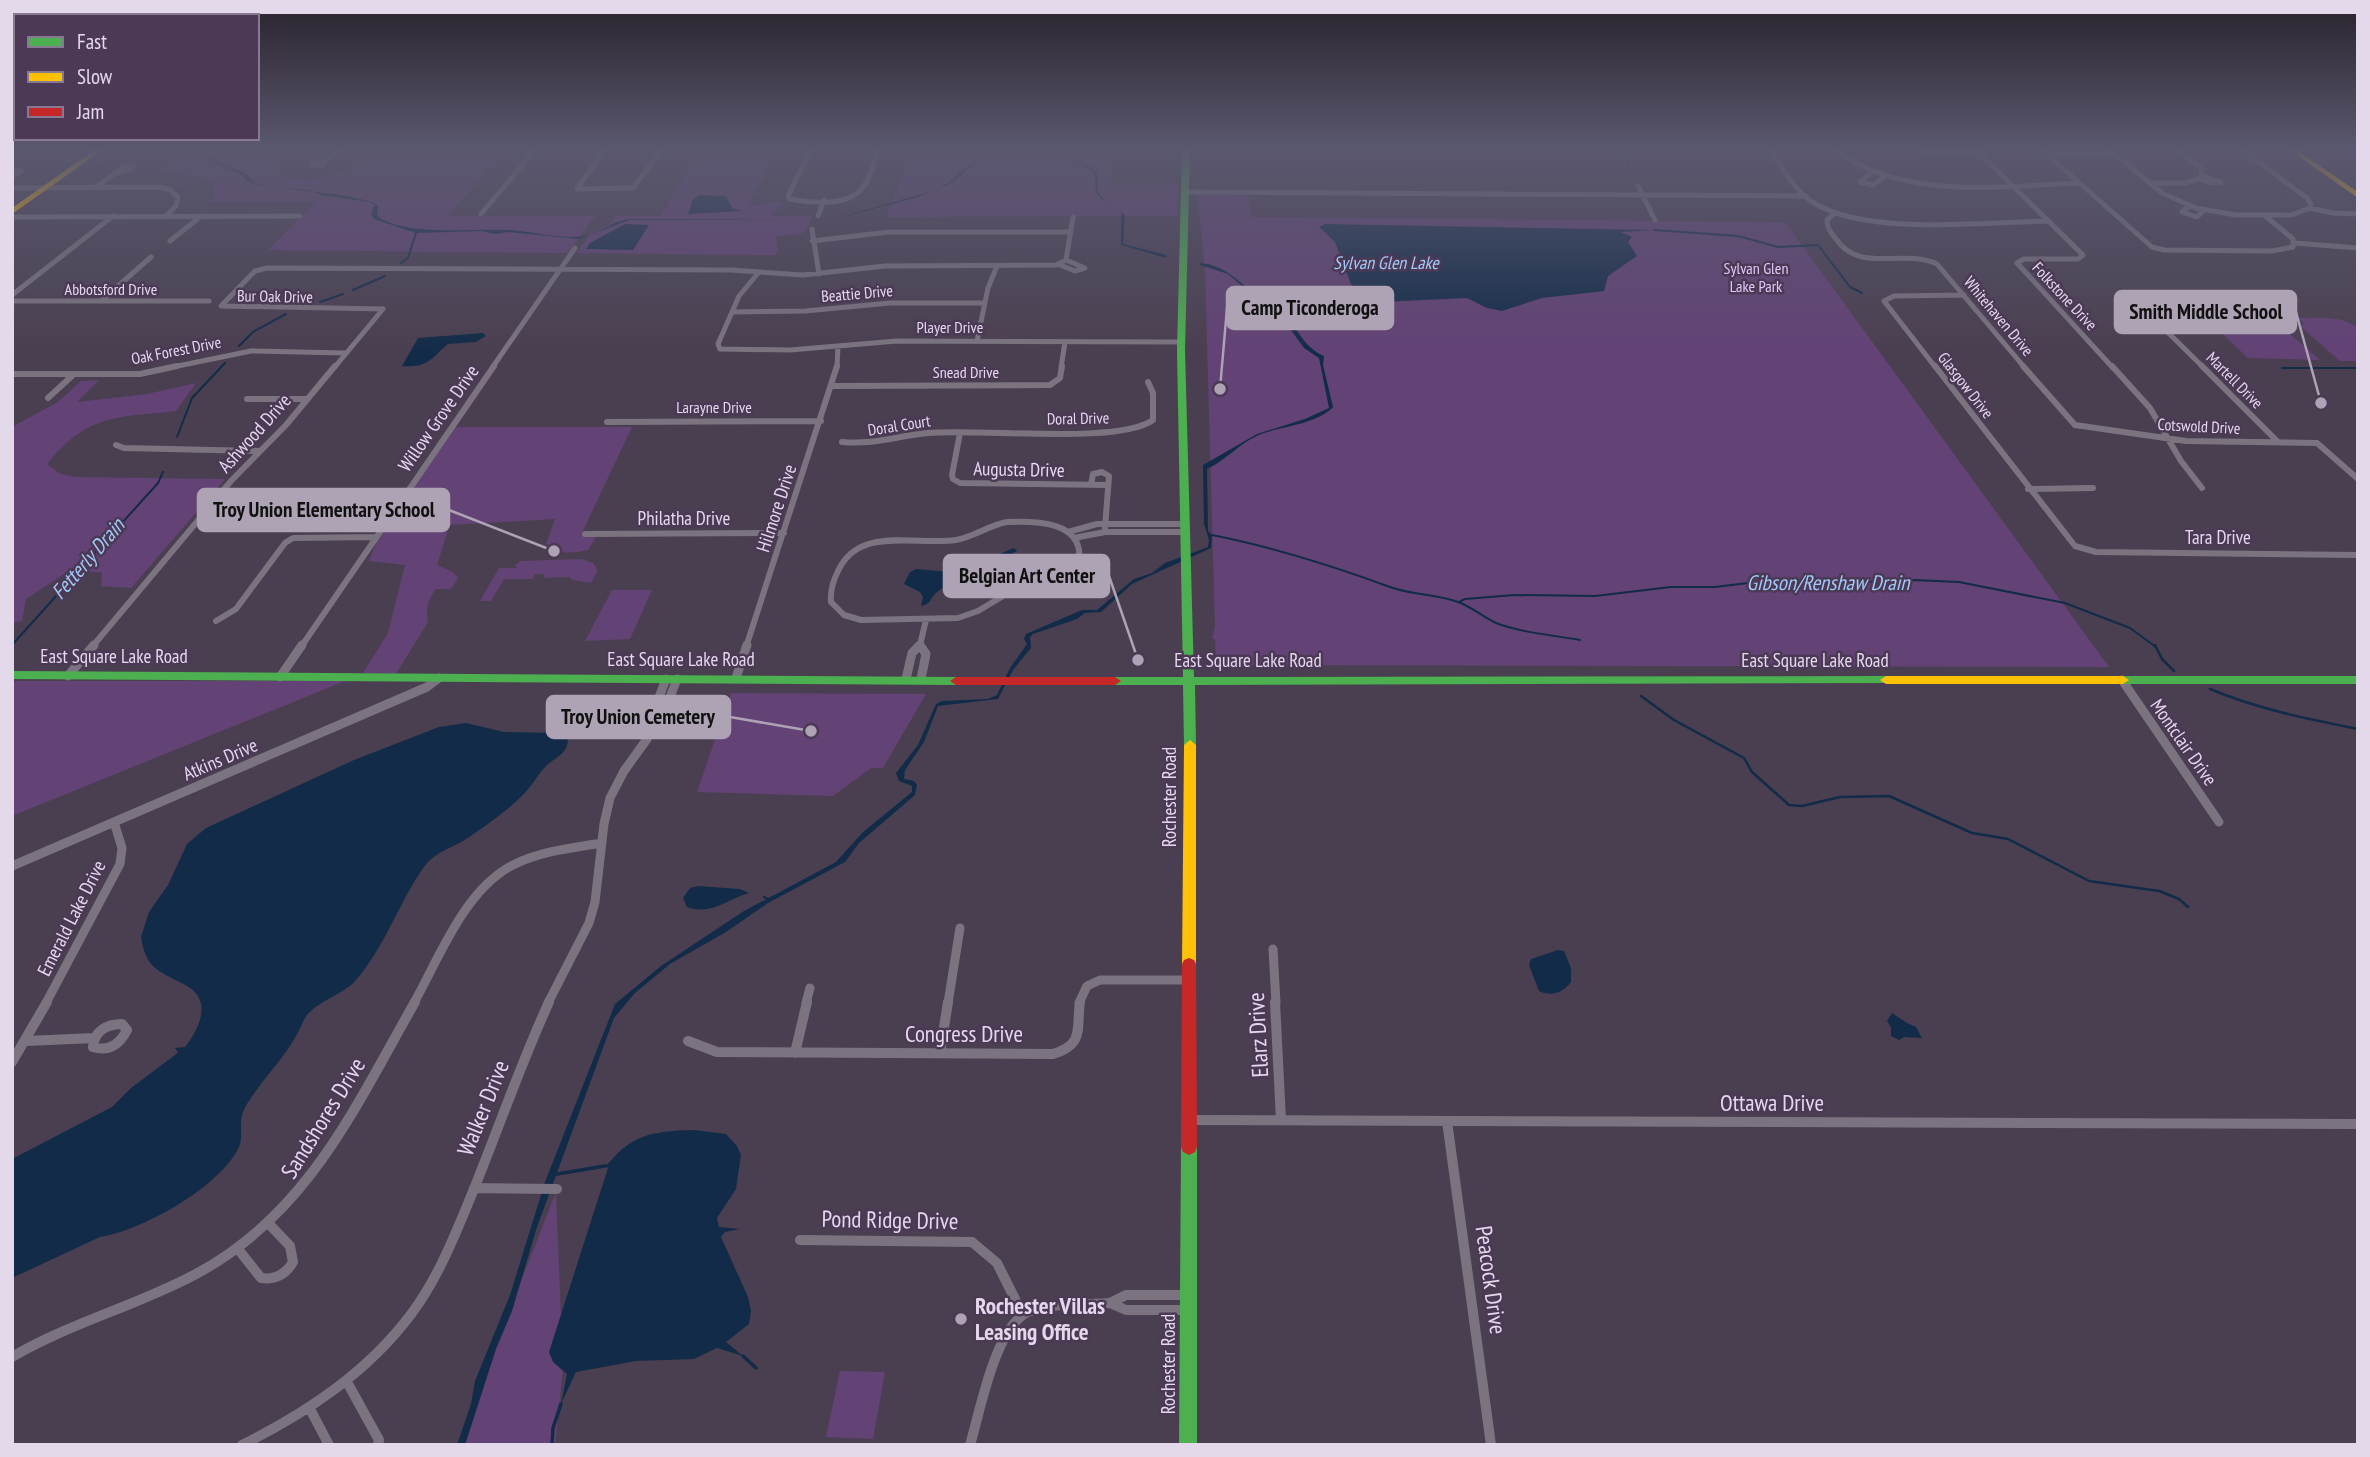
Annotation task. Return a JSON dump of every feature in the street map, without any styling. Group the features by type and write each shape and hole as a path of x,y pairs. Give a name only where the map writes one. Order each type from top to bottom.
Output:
{"main road":[{"name":"Rochester Road","path":"1184,217 1181,342 1189,680 1188,1445"},
{"name":"East Square Lake Road","path":"12,675 672,679 2358,680"}],"street":[{"path":"12,295 112,217"},
{"path":"170,241 200,217"},
{"path":"559,271 759,272 795,275 886,266 996,266 1064,262 1073,217"},
{"name":"Whitehaven Drive","path":"1831,217 1827,220 1827,227 1848,254 1860,258 1931,261 1964,295 2067,418 2080,427"},
{"path":"1850,217 1876,222 2049,221"},
{"name":"Folkstone Drive","path":"2045,217 2082,253 2082,257 2024,259 2019,261 2018,266 2150,408 2181,461 2202,488"},
{"path":"2119,217 2155,248 2280,250 2290,248 2295,243"},
{"path":"2267,217 2291,236 2295,243"},
{"path":"812,229 819,274"},
{"path":"812,241 889,232 1071,232"},
{"path":"2295,243 2358,248"},
{"name":"Willow Grove Drive","path":"280,677 575,248"},
{"path":"100,301 151,257"},
{"path":"977,341 996,266"},
{"name":"Bur Oak Drive","path":"383,309 221,306 260,269 559,271"},
{"path":"732,312 741,293 759,272"},
{"name":"Glasgow Drive","path":"1964,295 1891,296 1884,301 2068,541 2079,548"},
{"name":"Martell Drive","path":"2172,299 2143,299 2138,303 2278,442"},
{"name":"Abbotsford Drive","path":"12,301 209,302"},
{"name":"Beattie Drive","path":"732,312 800,312 899,303 985,303"},
{"name":"Ashwood Drive","path":"68,676 383,309"},
{"name":"Player Drive","path":"732,312 718,344 720,349 790,351 885,342 1181,342"},
{"name":"Snead Drive","path":"832,386 1050,385 1060,379 1065,342"},
{"name":"Hilmore Drive","path":"736,678 838,369 838,346"},
{"name":"Oak Forest Drive","path":"12,374 140,374 251,351 345,353"},
{"path":"48,398 73,375"},
{"name":"Doral Drive","path":"960,433 1104,432 1143,427 1153,420 1153,393 1148,382"},
{"path":"247,399 307,399"},
{"name":"Larayne Drive","path":"607,422 821,421"},
{"name":"Cotswold Drive","path":"2080,427 2169,439 2317,443 2358,479"},
{"name":"Doral Court","path":"842,442 868,444 912,435 960,433"},
{"name":"Augusta Drive","path":"960,433 952,475 956,482 968,484 1091,485 1108,485 1109,476 1105,473 1093,474 1091,485"},
{"path":"116,445 124,448 260,451"},
{"path":"1105,528 1108,485"},
{"path":"2028,489 2092,488"},
{"path":"1043,522 1071,535 1080,548 1080,557 1071,568 1023,584 971,615 951,619 861,620 839,613 830,598 840,562 850,551 867,544 885,541 955,540 1002,523 1043,522"},
{"path":"1071,535 1105,528 1184,528"},
{"name":"Philatha Drive","path":"585,534 784,533"},
{"path":"216,621 236,609 285,543 293,538 376,537"},
{"name":"Tara Drive","path":"2079,548 2096,552 2358,555"},
{"path":"906,679 912,653 920,645 926,620"},
{"path":"920,645 926,654 921,679"},
{"name":"Atkins Drive","path":"12,866 427,687 439,678"},
{"name":"Walker Drive","path":"242,1445 310,1409 347,1382 388,1343 418,1306 446,1257 548,1004 589,923 595,902 607,810 616,784 646,740 658,714 667,705 672,679"},
{"name":"Montclair Drive","path":"2122,680 2219,822"},
{"name":"Emerald Lake Drive","path":"12,1062 26,1041 120,864 121,848 114,822"},
{"name":"Sandshores Drive","path":"12,1357 48,1337 198,1273 238,1249 269,1224 295,1199 326,1158 470,903 486,882 505,868 532,855 602,843"},
{"path":"940,1054 960,928"},
{"name":"Elarz Drive","path":"1273,949 1282,1120"},
{"name":"Congress Drive","path":"688,1041 717,1052 1052,1054 1065,1052 1077,1041 1081,993 1087,985 1100,980 1188,980"},
{"path":"795,1053 810,988"},
{"path":"26,1041 94,1038"},
{"name":"Ottawa Drive","path":"1187,1120 2358,1124"},
{"name":"Peacock Drive","path":"1447,1121 1491,1445"},
{"path":"474,1188 557,1189"},
{"path":"238,1249 261,1278 273,1279 286,1271 293,1260 292,1249 269,1224"},
{"name":"Pond Ridge Drive","path":"800,1240 972,1242 995,1259 1023,1315"},
{"path":"970,1445 1002,1342 1009,1329 1023,1315 1042,1308 1110,1303 1126,1294 1187,1295"},
{"path":"1110,1303 1126,1310 1187,1310"},
{"path":"347,1382 379,1440 378,1445"},
{"path":"310,1409 329,1445"}],"green space":[{"path":"301,217 594,217 568,253 268,250"},
{"path":"614,217 812,217 804,233 776,237 778,251 775,255 577,253 591,233 609,225"},
{"name":"Sylvan Glen Lake Park","path":"1199,217 1785,222 2109,667 1216,665 1215,640 1212,638 1215,627 1205,270"},
{"path":"2193,306 2258,306 2320,360 2248,358"},
{"path":"2298,318 2338,319 2358,328 2358,361 2340,361 2301,327 2304,323"},
{"path":"99,380 77,402 147,394 196,383 176,411 104,421 76,435 47,464 59,473 73,477 225,479 131,588 101,586 102,572 67,572 26,599 22,621 12,623 12,427 58,402 81,381"},
{"path":"454,427 632,427 581,535 596,537 588,550 566,552 555,550 546,544 555,519 448,525 437,565 453,572 458,578 451,589 436,589 433,593 428,605 428,622 396,674 363,673 388,633 405,565 369,561 377,540"},
{"path":"581,559 593,563 598,570 591,583 572,580 570,577 545,578 543,574 535,574 532,579 504,579 491,601 480,601 499,568 517,568 515,565 521,561"},
{"path":"612,590 652,590 630,639 585,641"},
{"path":"12,681 345,681 12,816"},
{"path":"731,693 926,694 883,768 871,768 833,796 697,792"},
{"path":"556,1192 563,1369 555,1445 457,1445"},
{"path":"840,1371 885,1372 873,1439 826,1437"}],"water":[{"path":"373,217 379,217 389,223 422,229 508,230 575,237 629,219 831,220 629,220 579,239 482,231 416,233 374,219"},
{"path":"1121,217 1125,217 1123,244 1167,255 1166,258 1121,245"},
{"path":"625,224 649,225 633,250 586,249 590,243"},
{"name":"Sylvan Glen Lake","path":"1325,224 1654,230 1621,232 1632,237 1628,242 1637,256 1608,276 1604,291 1542,298 1502,311 1487,308 1467,298 1380,302 1353,296 1357,292 1351,284 1335,242 1319,227"},
{"path":"1200,263 1229,273 1260,299 1280,310 1306,342 1324,356 1323,365 1333,407 1309,421 1254,437 1207,469 1208,531 1212,535 1211,548 1132,584 1101,612 1085,613 1077,619 1033,634 1030,637 1031,648 1013,670 998,699 938,706 924,742 905,770 904,779 914,781 917,785 915,795 859,843 845,862 768,903 726,932 670,964 635,993 614,1018 537,1227 512,1311 496,1349 465,1445 457,1445 471,1404 475,1381 510,1295 545,1182 615,1004 661,966 744,911 836,862 863,832 912,792 912,786 899,781 896,773 918,745 936,704 942,701 988,699 997,695 1010,668 1027,644 1024,639 1026,634 1082,610 1097,610 1134,579 1152,573 1165,563 1208,547 1209,540 1204,524 1203,465 1257,434 1305,419 1329,408 1319,358 1304,348 1277,311 1262,303 1228,274"},
{"path":"483,333 486,336 476,342 448,344 424,364 402,366 418,338"},
{"path":"1014,548 1017,551 999,560 994,570 979,572 956,581 936,593 925,605 921,606 923,597 920,592 904,584 910,572 916,569 950,572 959,566 978,563"},
{"path":"466,723 504,732 556,733 568,740 563,753 545,767 511,806 466,839 434,857 424,867 366,967 350,986 307,1015 291,1044 254,1093 243,1111 238,1149 214,1178 156,1217 100,1237 12,1278 12,1159 112,1107 131,1088 175,1055 178,1052 175,1048 185,1047 199,1024 200,999 187,986 154,967 145,953 141,937 149,912 168,885 187,844 206,828 354,760 439,727"},
{"path":"698,886 740,889 749,893 712,908 687,907 683,898 690,888"},
{"path":"1558,950 1564,951 1571,968 1571,982 1556,993 1539,991 1529,965 1531,959"},
{"path":"1892,1013 1916,1027 1922,1038 1904,1037 1899,1040 1891,1036 1891,1027 1887,1021"},
{"path":"694,1130 726,1134 741,1155 736,1189 717,1218 719,1227 740,1229 725,1232 721,1237 748,1297 751,1311 749,1324 726,1342 743,1356 717,1348 694,1359 636,1361 576,1372 561,1404 567,1374 553,1362 549,1352 608,1168 605,1166 622,1149 641,1138 658,1133"}],"waterway":[{"path":"1654,230 1738,236 1778,247 1818,245 1850,287 1862,293"},
{"path":"401,263 408,258 416,233"},
{"path":"353,290 385,276"},
{"path":"320,302 343,294"},
{"path":"1266,303 1281,299 1343,296"},
{"path":"239,346 253,332 286,314"},
{"name":"Fetterly Drain","path":"177,437 192,398 225,363"},
{"path":"2282,368 2358,368"},
{"name":"Fetterly Drain","path":"12,645 158,483 163,472"},
{"path":"1212,535 1302,558 1398,590 1450,599 1506,626 1580,640"},
{"name":"Gibson/Renshaw Drain","path":"1459,602 1465,599 1514,595 1595,596 1671,587 1715,587 1748,583 1823,586 1862,580 1879,584 1914,580 1959,582 2065,603 2130,628 2156,647"},
{"name":"Gibson/Renshaw Drain","path":"2156,647 2162,659 2174,671"},
{"name":"Gibson/Renshaw Drain","path":"2210,689 2264,708 2358,729"},
{"path":"1641,696 1674,720 1744,758 1752,772 1789,805 1802,806 1840,797 1889,796 1972,833 2008,839 2089,881 2159,891 2179,899 2188,907"},
{"path":"764,897 768,899"},
{"path":"557,1174 605,1166"},
{"path":"743,1356 756,1368"},
{"path":"552,1445 553,1428 561,1404"}],"traffic: fast":[{"path":"1184,217 1181,350 1190,745"},
{"path":"12,675 956,681"},
{"path":"1115,681 1886,680"},
{"path":"2123,680 2358,680"},
{"path":"1188,1445 1189,1147"}],"traffic: slow":[{"path":"1886,680 2123,680"},
{"path":"1189,964 1190,745"}],"traffic: jam":[{"path":"956,681 1115,681"},
{"path":"1189,964 1189,1147"}],"place":[{"name":"Camp Ticonderoga","path":"1220,389"},
{"name":"Smith Middle School","path":"2321,403"},
{"name":"Troy Union Elementary School","path":"554,551"},
{"name":"Belgian Art Center","path":"1138,660"},
{"name":"Troy Union Cemetery","path":"811,731"},
{"name":"Rochester Villas Leasing Office","path":"961,1319"}]}
